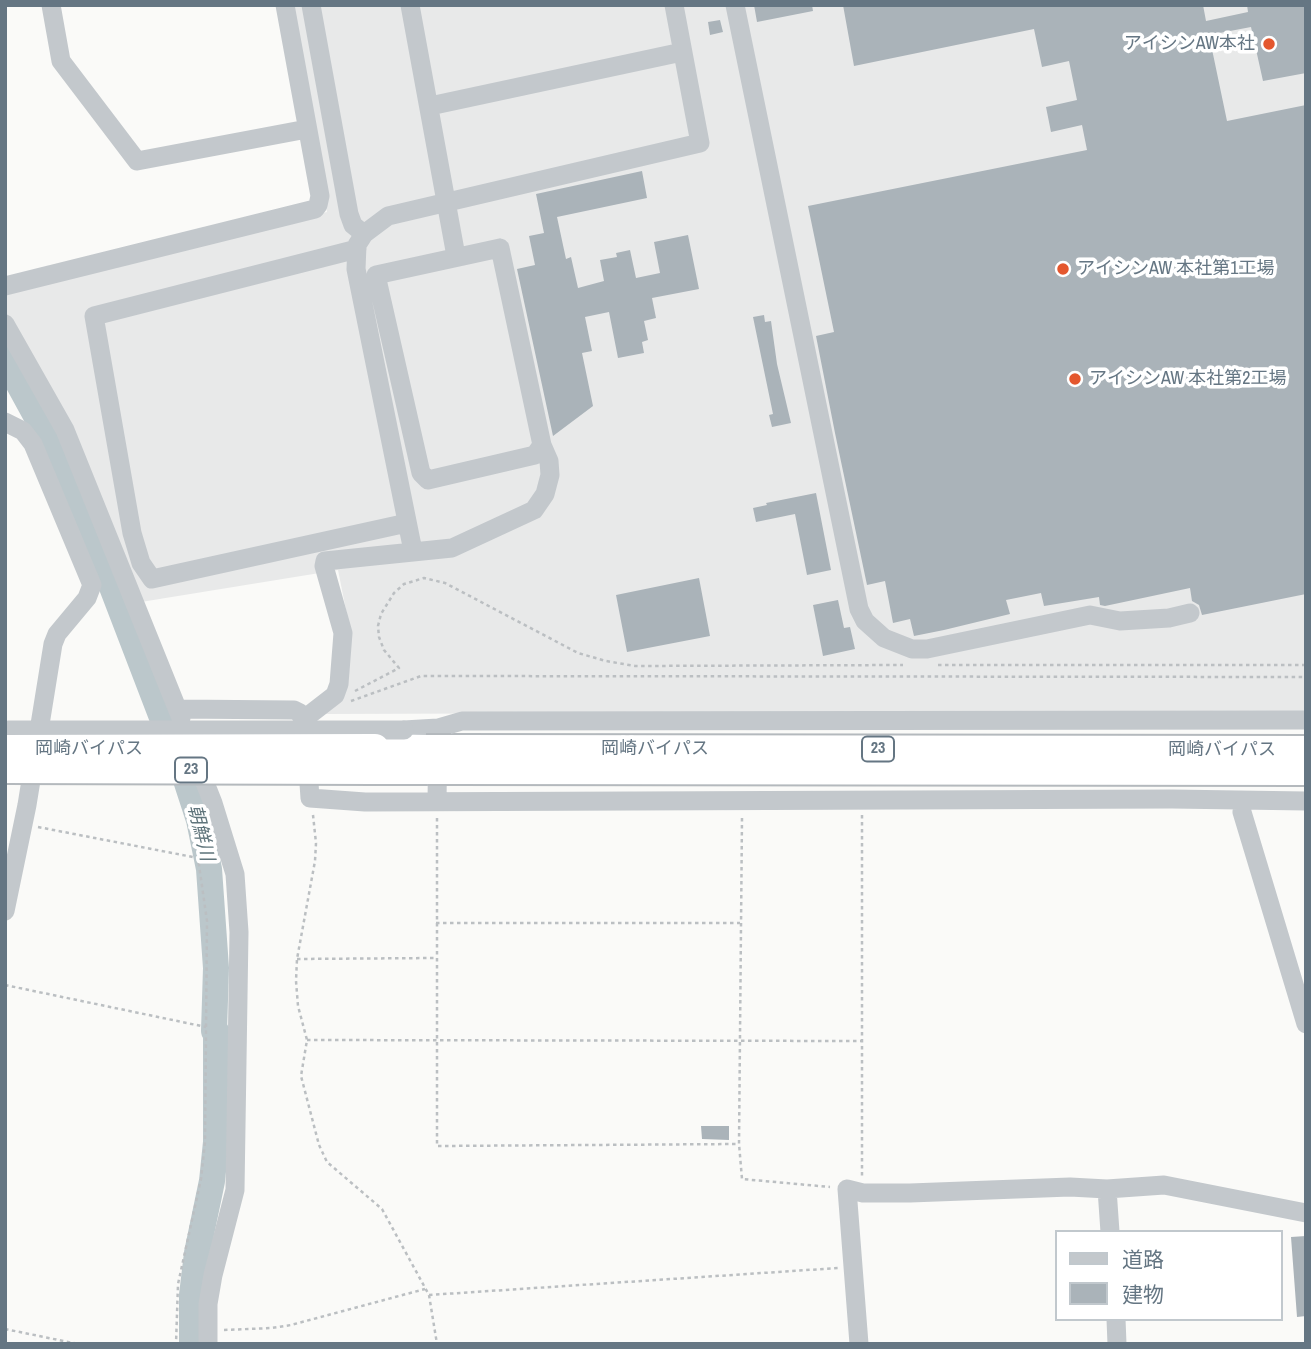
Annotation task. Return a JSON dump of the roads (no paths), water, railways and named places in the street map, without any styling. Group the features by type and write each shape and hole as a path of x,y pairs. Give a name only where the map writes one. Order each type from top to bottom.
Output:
{"highway":[{"name":"岡崎バイパス","path":"6,736 375,759"},
{"name":"岡崎バイパス","path":"5,769 375,759 439,753 1306,750"},
{"name":"岡崎バイパス","path":"439,753 1306,773"}],"street":[{"path":"51,5 61,61 137,162 307,129"},
{"path":"5,286 314,209 318,205 320,196 285,5"},
{"path":"311,5 349,214 360,241 356,269 413,551"},
{"path":"410,5 456,256"},
{"path":"407,523 152,579 141,563 132,533 93,316 360,241 388,216 700,143 674,5"},
{"path":"735,5 859,609 865,621 884,638 900,645 927,649 1090,615 1120,621 1169,618 1190,613"},
{"path":"430,106 682,51"},
{"path":"304,719 335,695 339,684 343,633 324,566 325,561 452,548 534,510 545,494 550,475 500,248 376,275 421,473 428,480 535,455 542,445"},
{"path":"5,324 65,430 178,709 235,874 239,932 235,1189 213,1275 207,1337"},
{"path":"5,422 23,431 33,444 92,585 87,597 57,634 53,644 23,824 5,911"},
{"path":"178,709 294,710 304,719 310,798 365,802 862,801 1172,791 1302,803"},
{"path":"437,801 439,753 463,722 741,728 1172,726 1306,720"},
{"path":"6,736 404,730 439,753"},
{"path":"741,779 742,801"},
{"path":"1242,812 1306,1024"},
{"path":"859,1344 854,1267 855,1191 910,1193 1070,1187 1107,1189 1164,1185 1306,1213"},
{"path":"1107,1189 1110,1230"},
{"path":"1116,1321 1117,1344"}],"waterway":[{"name":"朝鮮川","path":"5,359 46,434 112,587 186,780 199,820 209,869 216,968 216,1142 192,1295 192,1344"}],"place":[{"name":"アイシンAW本社","path":"1269,44"},
{"name":"アイシンAW 本社第1工場","path":"1063,269"},
{"name":"アイシンAW 本社第2工場","path":"1075,379"}]}
